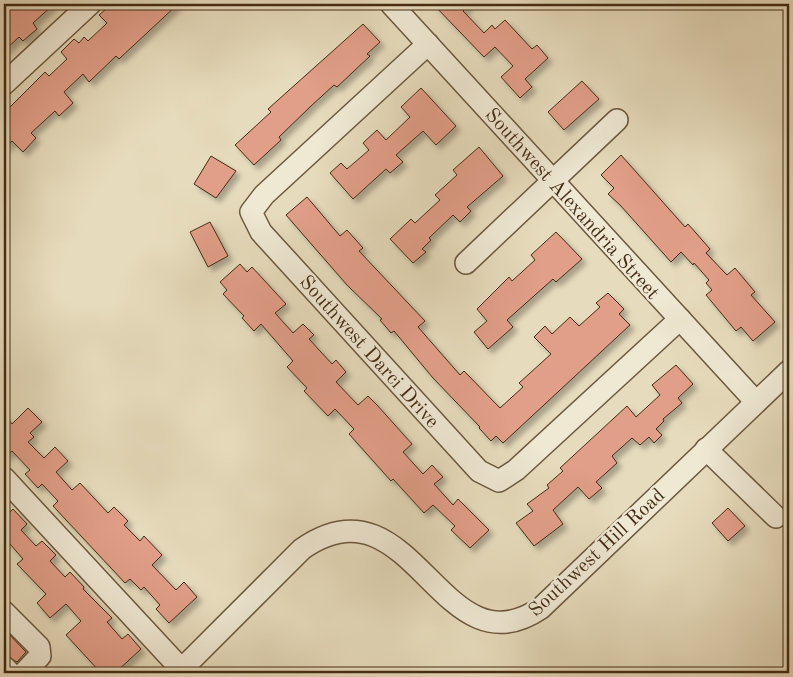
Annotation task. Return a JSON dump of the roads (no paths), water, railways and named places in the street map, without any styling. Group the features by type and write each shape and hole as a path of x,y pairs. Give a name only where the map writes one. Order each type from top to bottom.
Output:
{"street":[{"path":"4,84 90,4"},
{"name":"Southwest Alexandria Street","path":"391,4 756,402"},
{"name":"Southwest Darci Drive","path":"428,44 264,195 251,212 261,232 479,471 499,481 516,470 680,319"},
{"path":"466,263 617,120"},
{"name":"Southwest Hill Road","path":"180,672 302,550 313,541 326,536 347,533 366,535 385,542 406,559 449,606 469,621 487,627 506,627 521,622 540,608 789,371"},
{"path":"706,448 776,517"},
{"path":"4,478 180,672"},
{"path":"4,612 39,647 40,656 24,673"},
{"path":"4,667 10,673"}]}
